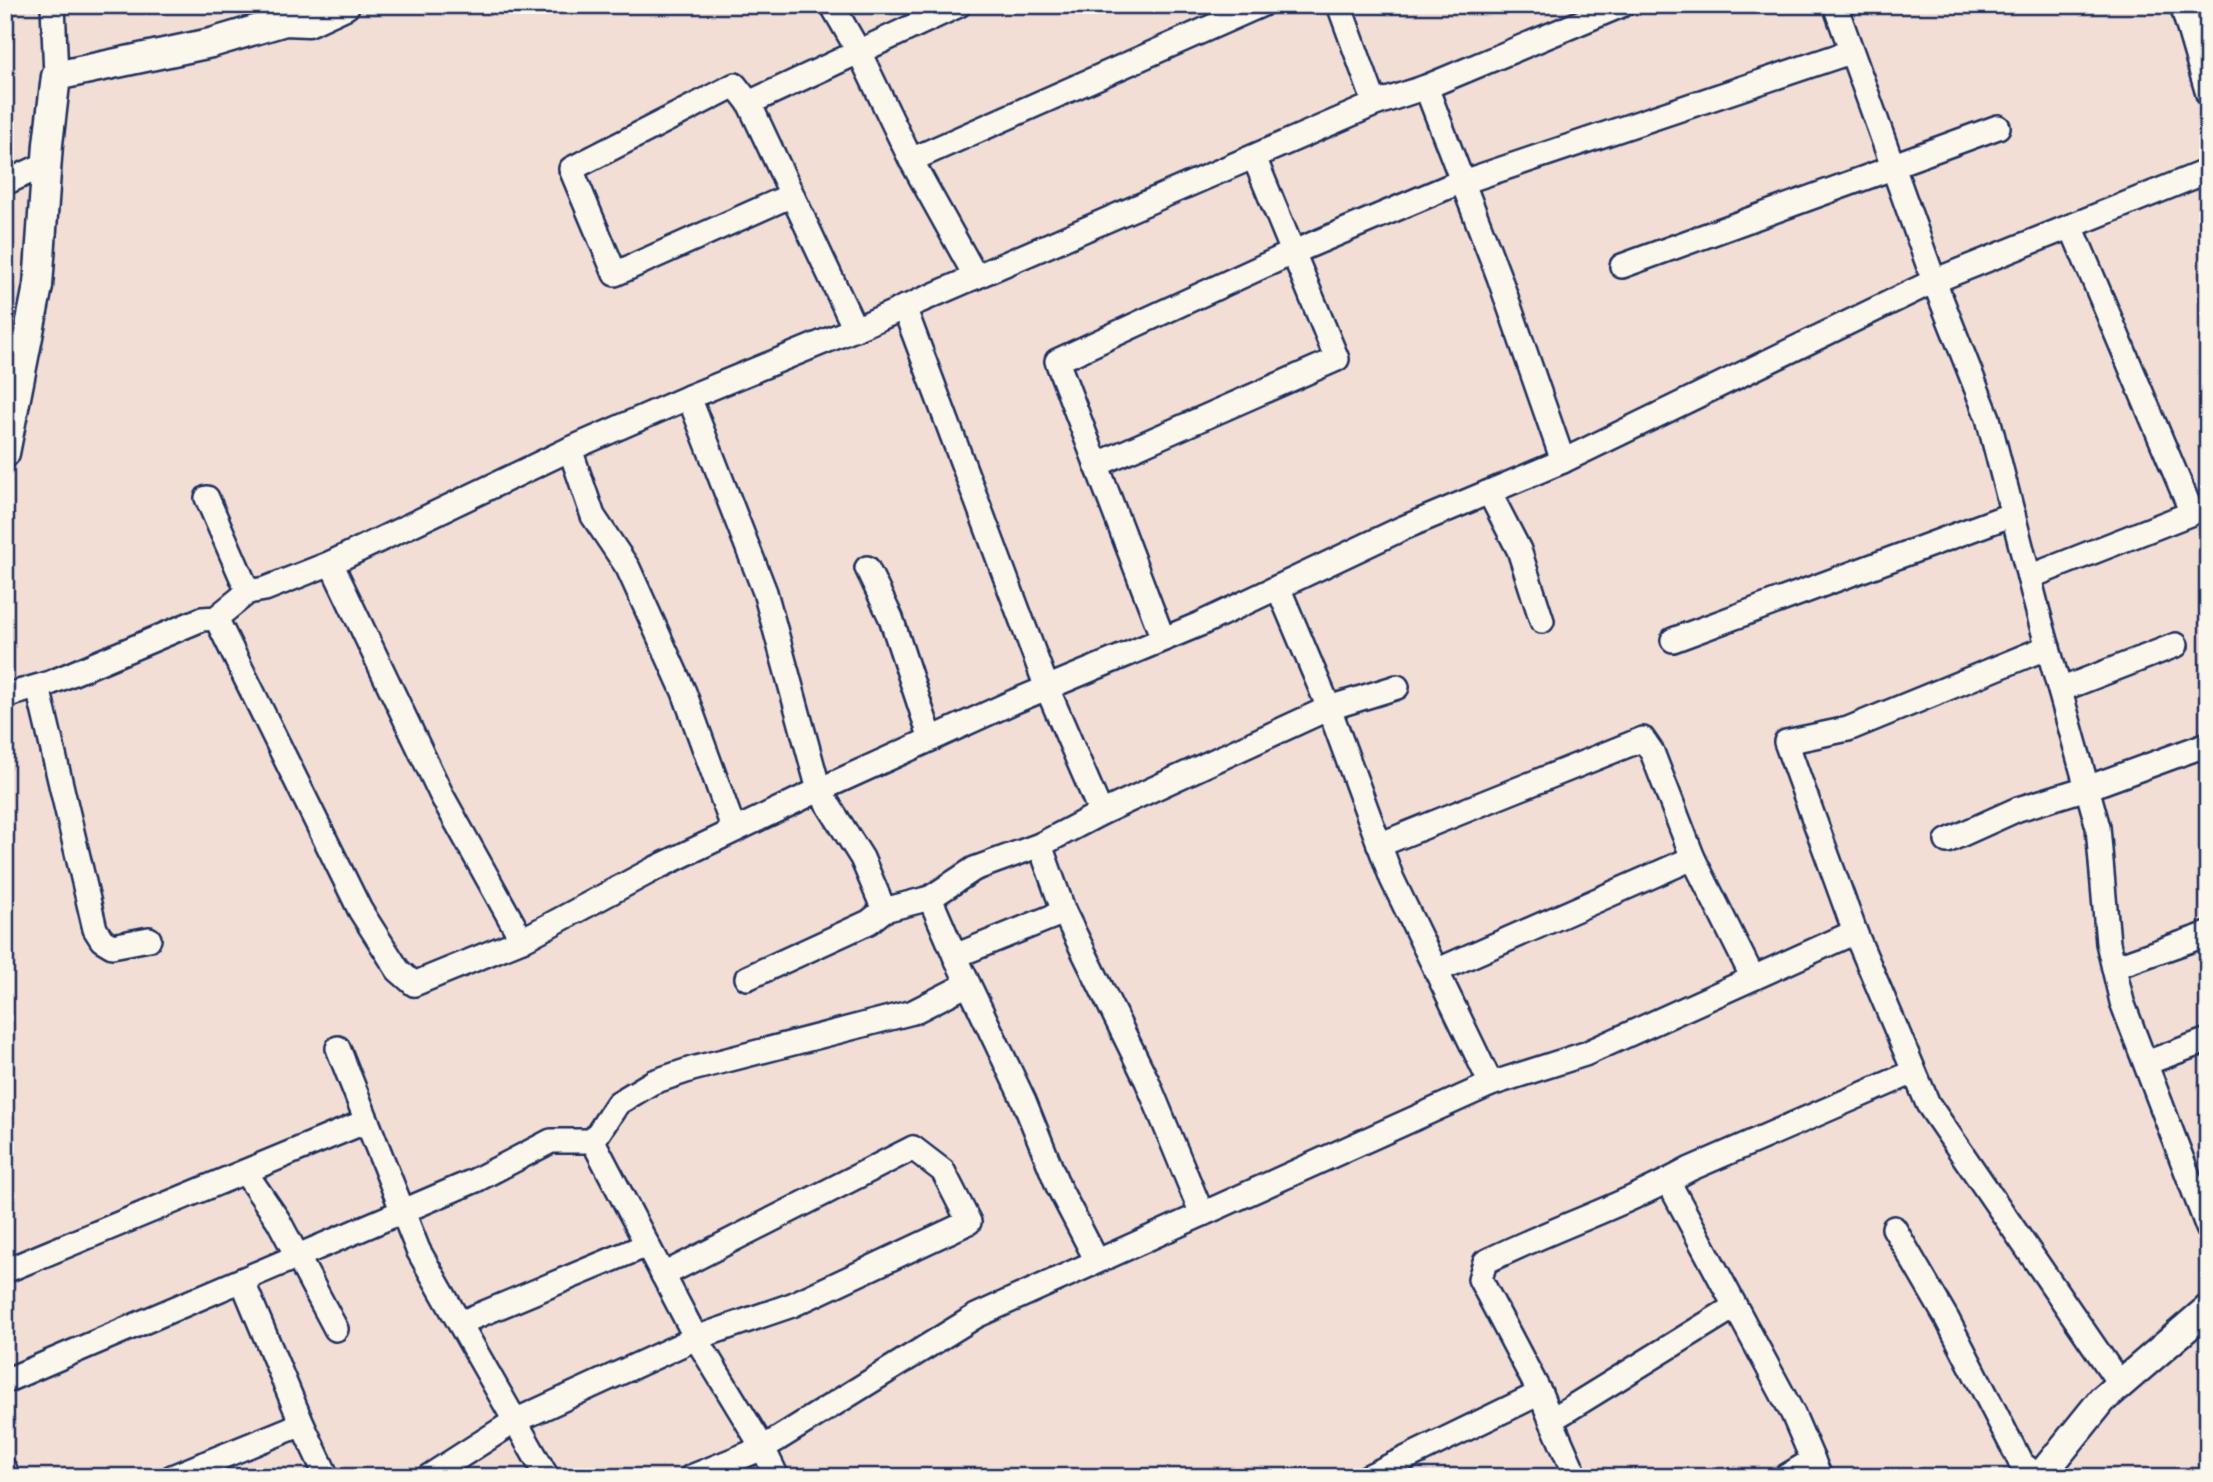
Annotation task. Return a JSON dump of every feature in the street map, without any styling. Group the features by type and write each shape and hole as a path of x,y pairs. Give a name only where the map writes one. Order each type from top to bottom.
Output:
{"street":[{"path":"5,453 38,286 46,164 56,76 53,5"},
{"path":"56,76 211,43 291,12 345,5"},
{"path":"832,5 859,52 911,159 976,276"},
{"path":"749,103 959,5"},
{"path":"911,159 1261,5"},
{"path":"1339,5 1376,104"},
{"path":"5,696 38,687 202,619 216,618 248,592 265,589 331,563 570,449 1376,104 1426,87 1622,5"},
{"path":"1835,5 1892,168 1988,418 2098,827 2108,943 2122,1002 2208,1228"},
{"path":"2182,5 2208,94"},
{"path":"1163,639 1057,361 1294,252 1462,181 1850,52"},
{"path":"792,195 615,274 570,169 735,85 749,103 855,328"},
{"path":"1426,87 1499,277 1563,461"},
{"path":"1622,266 1998,127"},
{"path":"1096,465 1337,359 1254,157"},
{"path":"5,183 46,164"},
{"path":"216,618 360,910 398,970 414,984 522,940 656,868 818,790 1163,639 1403,528 1563,461 1934,281 2208,171"},
{"path":"2029,577 2192,513 2071,226"},
{"path":"904,307 1046,688 1101,813"},
{"path":"690,397 765,592 818,790 862,858 884,910"},
{"path":"570,449 593,516 628,568 684,692 734,830"},
{"path":"1489,492 1519,550 1542,621"},
{"path":"207,498 248,592"},
{"path":"1673,640 2013,514"},
{"path":"331,563 442,796 522,940"},
{"path":"867,568 891,618 931,739"},
{"path":"1278,587 1329,708 1392,879 1491,1084"},
{"path":"2060,690 2176,645"},
{"path":"2048,647 1848,729 1786,742 1855,932 1928,1104 2120,1384"},
{"path":"38,687 94,929 102,940 112,946 149,939"},
{"path":"747,978 869,922 884,910 930,898 974,869 1040,845 1101,813 1329,708 1397,687"},
{"path":"1379,845 1643,739 1652,752 1693,858 1753,978"},
{"path":"1947,841 2018,809 2087,788 2208,744"},
{"path":"1040,845 1064,912 1147,1081 1202,1214"},
{"path":"1437,971 1693,858"},
{"path":"930,898 1024,1101 1058,1186 1097,1261"},
{"path":"955,956 1064,912"},
{"path":"691,1477 763,1448 976,1316 1491,1084 1585,1054 1855,932"},
{"path":"2114,967 2208,934"},
{"path":"593,1141 618,1103 653,1082 692,1069 913,1012 968,984"},
{"path":"2146,1063 2208,1040"},
{"path":"338,1048 418,1250 547,1477"},
{"path":"1576,1477 1540,1392 1480,1279 1485,1262 1538,1236 1914,1072"},
{"path":"5,1271 367,1121"},
{"path":"5,1381 476,1180 551,1141 593,1141"},
{"path":"593,1141 696,1338 763,1448 777,1477"},
{"path":"428,1477 515,1421 696,1338 792,1305 969,1222 943,1171 913,1148 663,1275"},
{"path":"245,1172 278,1220 336,1329"},
{"path":"1668,1181 1793,1414 1816,1468 1785,1477"},
{"path":"1894,1228 1947,1319 2021,1463 2040,1477 2102,1400 2208,1309"},
{"path":"460,1323 647,1245"},
{"path":"242,1280 327,1477"},
{"path":"1551,1420 1734,1307"},
{"path":"1367,1477 1540,1392"},
{"path":"172,1477 302,1424"},
{"path":"5,1470 8,1477"}]}
